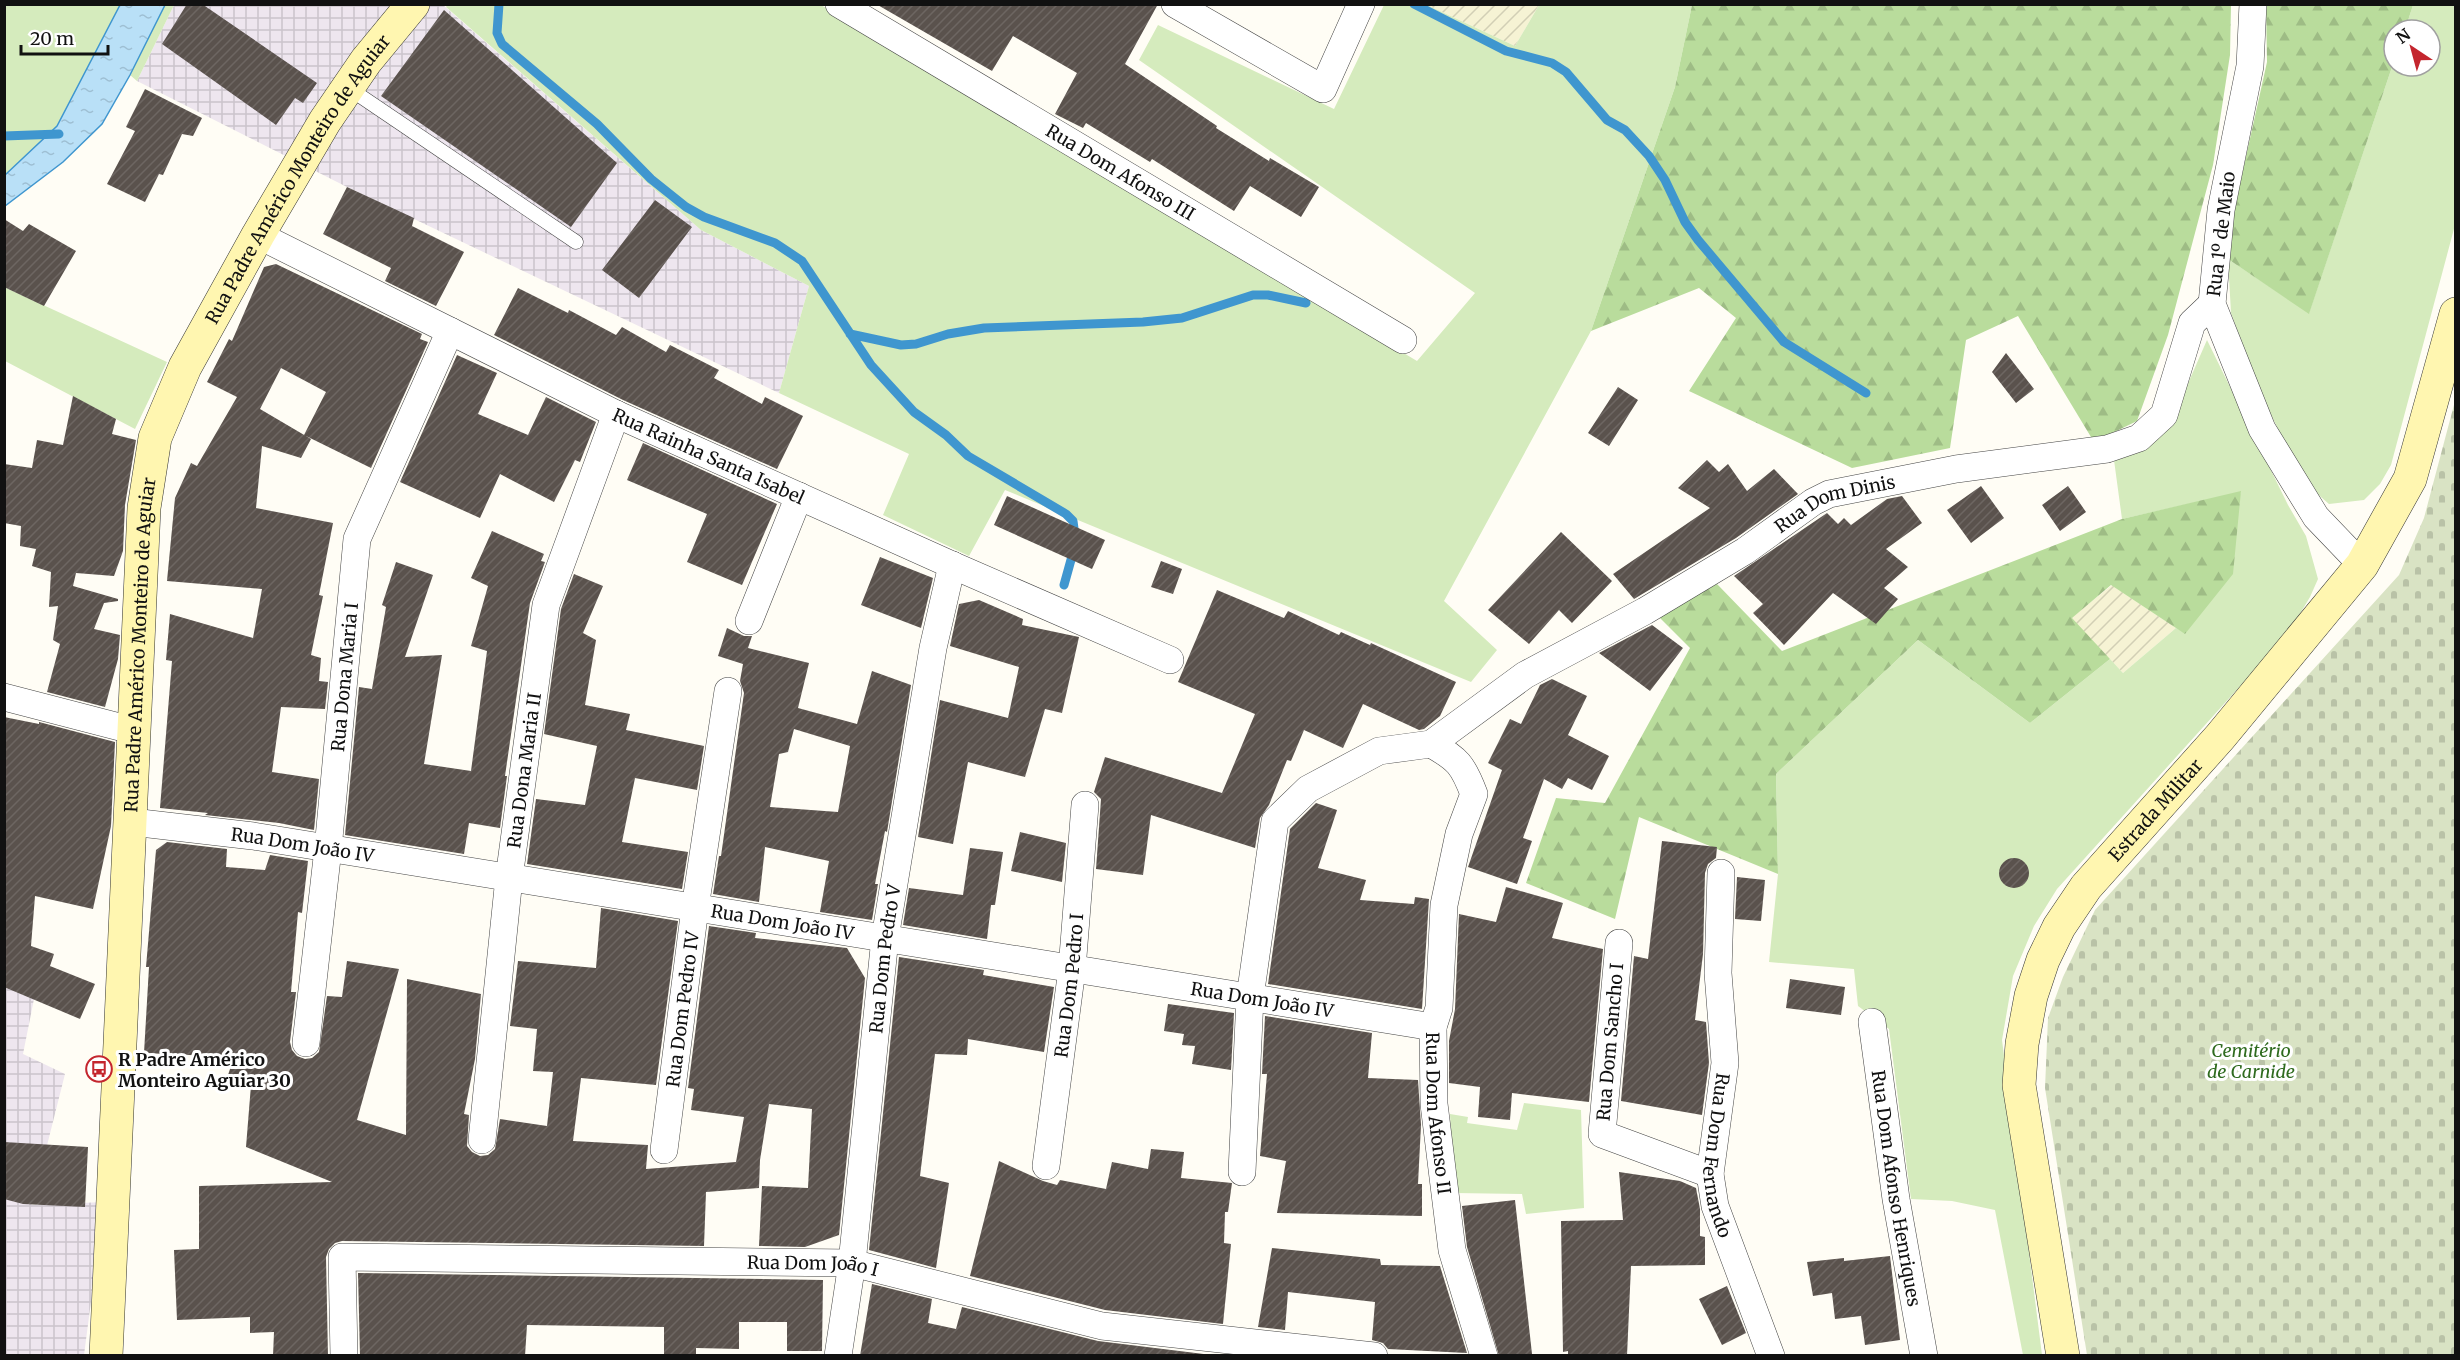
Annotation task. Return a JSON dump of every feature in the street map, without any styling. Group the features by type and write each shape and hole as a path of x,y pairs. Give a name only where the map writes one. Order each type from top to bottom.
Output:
{"street":[{"name":"Rua Padre Américo Monteiro de Aguiar","path":"106,1356 132,822 144,508 155,438 185,367 258,235 347,87 412,4"},
{"name":"Rua Dom Afonso III","path":"839,4 1403,340"},
{"path":"1175,4 1323,89 1361,4"},
{"name":"Rua 1º de Maio","path":"2253,4 2250,66 2221,210 2212,304 2262,429 2316,517 2362,565"},
{"name":"Rua Rainha Santa Isabel","path":"258,235 616,414 952,566 1170,660"},
{"name":"Rua Dom Dinis","path":"1431,744 1525,675 1645,611 1745,551 1813,502 1829,494 1956,469 2107,449 2139,438 2164,415 2192,323 2212,304"},
{"name":"Estrada Militar","path":"2063,1356 2019,1085 2031,996 2043,960 2060,927 2086,887 2220,737 2362,565 2409,479 2456,314"},
{"name":"Rua Dona Maria I","path":"306,1043 328,849 357,539 450,331"},
{"name":"Rua Dona Maria II","path":"482,1140 508,878 546,605 616,414"},
{"path":"748,621 799,496"},
{"name":"Rua Dom Pedro V","path":"838,1356 852,1263 885,938 933,648 952,566"},
{"name":"Rua Dom Pedro IV","path":"664,1150 695,908 729,691"},
{"path":"4,697 135,731"},
{"path":"1242,1172 1250,997 1275,821 1308,789 1378,750 1431,744"},
{"name":"Rua Dom Afonso II","path":"1431,744 1451,755 1465,771 1474,794 1458,834 1444,905 1439,1008 1432,1026 1434,1104 1452,1250 1484,1356"},
{"name":"Rua Dom Pedro I","path":"1046,1166 1072,969 1085,805"},
{"name":"Rua Dom João IV","path":"132,822 253,836 1432,1026"},
{"name":"Rua Dom Fernando","path":"1721,873 1718,973 1725,1063 1710,1173 1715,1206 1771,1356"},
{"name":"Rua Dom Sancho I","path":"1619,943 1602,1134 1710,1173"},
{"name":"Rua Dom Afonso Henriques","path":"1872,1022 1896,1199 1924,1356"},
{"name":"Rua Dom João I","path":"344,1356 342,1257 852,1263 1102,1326 1374,1356"}],"lane":[{"path":"347,87 576,242"}],"shaded area":[{"path":"174,5 443,5 701,230 809,286 779,393 347,187 137,81"},
{"path":"1427,5 1539,5 1515,46"},
{"path":"2112,585 2176,628 2123,673 2071,618"},
{"path":"5,981 36,989 23,1054 65,1074 32,1205 104,1202 84,1355 5,1356"}],"green space":[{"path":"448,4 821,5 1417,361 1475,293 1139,60 1158,25 1334,109 1384,5 1427,5 1515,46 1539,5 1692,5 1675,87 1591,331 1444,601 1497,650 1471,682 1005,490 969,556 883,515 909,454 779,393 809,286 701,230 446,7"},
{"path":"4,5 120,5 57,126 5,175"},
{"path":"165,5 174,5 137,81 130,75"},
{"path":"1692,5 2231,5 2230,55 2213,165 2168,335 2137,421 2094,442 2018,316 1966,340 1950,448 1852,468 1689,391 1736,318 1699,288 1591,331 1675,87"},
{"path":"2266,5 2413,5 2409,18 2382,18 2382,78 2388,78 2309,314 2228,259 2233,215 2267,62"},
{"path":"2413,5 2455,5 2455,225 2391,465 2380,484 2364,500 2329,504 2306,484 2261,395 2231,313 2228,259 2309,313 2388,78 2442,78 2442,18 2409,18"},
{"path":"4,287 167,362 135,429 5,361"},
{"path":"2207,340 2288,505 2306,536 2318,579 2289,632 2057,889 2034,926 2013,976 2002,1040 2042,1355 2023,1355 1995,1210 1952,1201 1911,1199 1889,1029 1858,1006 1854,969 1769,962 1778,874 1776,774 1918,640 2030,723 2110,659 2123,673 2176,628 2185,633 2241,492 2122,519 2114,460 2175,413"},
{"name":"Cemitério de Carnide","path":"2455,401 2455,1355 2087,1355 2045,1088 2048,1018 2063,977 2095,910 2399,575 2424,518"},
{"path":"2241,491 2233,574 2185,634 2111,585 2072,618 2110,659 2030,723 1918,640 1776,774 1778,874 1639,817 1615,919 1526,883 1556,798 1605,803 1690,648 1658,616 1717,584 1782,651 2122,519"},
{"path":"1524,1103 1581,1110 1584,1208 1526,1214 1522,1194 1454,1193 1450,1114 1468,1117 1467,1123 1517,1130"}],"water":[{"path":"120,5 165,5 130,75 102,124 63,162 5,206 5,175 57,126"}],"building":[{"path":"187,4 202,4 317,83 303,103 295,98 276,125 162,44"},
{"path":"876,4 1158,4 1125,64 1217,126 1216,128 1269,161 1270,158 1319,187 1301,217 1250,186 1234,211 1152,159 1150,162 1086,123 1083,128 1055,114 1077,73 1013,36 992,71"},
{"path":"444,10 617,163 571,227 381,96"},
{"path":"145,89 202,118 193,136 182,134 163,175 159,174 145,202 107,184 135,131 126,127"},
{"path":"347,187 414,218 412,226 464,252 436,306 385,281 391,268 323,234"},
{"path":"655,200 692,227 639,298 602,270"},
{"path":"4,219 23,231 29,224 76,251 44,306 4,287"},
{"path":"276,264 422,334 420,339 428,342 371,468 305,436 311,439 301,458 262,446 256,508 333,523 319,595 323,596 311,655 321,658 319,681 328,682 325,709 281,707 272,772 319,779 314,830 279,823 160,808 172,661 166,660 170,614 253,638 262,589 167,581 175,498 191,463 197,466 237,397 207,382 229,339 232,341 264,267","holes":["281,368 326,392 304,435 260,409"]},
{"path":"518,288 568,313 569,310 616,335 622,327 666,352 670,345 719,370 714,378 762,404 765,397 803,416 777,469 623,400 494,335"},
{"path":"2006,353 2034,389 2016,403 1992,372"},
{"path":"457,355 497,373 478,414 528,435 546,397 596,422 580,462 575,460 554,502 500,474 480,518 400,482"},
{"path":"1618,387 1638,400 1609,446 1588,433"},
{"path":"73,396 116,419 112,434 136,440 125,505 123,551 114,576 76,573 73,586 118,599 118,601 104,603 94,629 120,635 118,659 105,707 47,692 60,644 53,640 58,606 49,607 51,572 32,566 36,549 20,546 21,526 4,523 4,464 32,468 37,440 63,445"},
{"path":"643,443 777,504 742,585 687,562 707,514 627,480"},
{"path":"1707,460 1719,472 1728,464 1747,491 1774,469 1798,494 1736,538 1634,599 1613,574 1710,508 1678,488"},
{"path":"1981,486 2004,518 1971,543 1947,510"},
{"path":"2068,486 2086,512 2060,531 2042,505"},
{"path":"1007,496 1105,540 1092,569 994,525"},
{"path":"1902,496 1922,523 1886,549 1908,567 1884,588 1898,599 1876,624 1833,593 1784,645 1753,613 1763,604 1734,576 1827,513 1838,524 1844,518 1851,525 1887,499"},
{"path":"492,531 544,554 541,561 545,562 530,603 505,776 507,776 500,828 469,823 464,854 345,835 359,687 372,689 386,607 382,605 396,562 433,575 405,657 442,655 424,764 471,771 487,651 471,646 488,586 471,578"},
{"path":"1561,532 1612,581 1572,623 1559,610 1529,644 1488,610"},
{"path":"880,557 933,578 921,628 861,605"},
{"path":"1161,561 1182,569 1173,594 1151,587"},
{"path":"574,574 603,586 583,633 596,640 585,705 630,714 626,730 704,746 697,790 635,778 622,842 688,852 682,889 527,864 536,799 585,805 597,746 544,734 561,609"},
{"path":"1217,590 1284,618 1288,611 1339,635 1341,632 1370,645 1371,643 1456,682 1440,716 1424,729 1419,730 1363,704 1343,748 1304,730 1291,761 1287,760 1269,805 1260,818 1255,848 1151,815 1143,875 1096,869 1101,799 1094,792 1105,757 1222,793 1255,714 1178,682"},
{"path":"979,600 1023,619 1022,625 1079,637 1062,713 1045,709 1025,777 968,762 953,844 918,837 940,700 1008,718 1019,667 950,646 959,604"},
{"path":"1652,625 1683,648 1650,691 1599,653"},
{"path":"727,628 744,636 752,636 748,648 809,663 798,708 857,724 872,671 911,685 887,832 885,831 875,884 878,884 872,920 820,912 829,861 765,847 759,902 713,894 719,856 721,856 744,693 740,681 743,664 718,656","holes":["794,729 850,746 838,812 770,807 779,754 788,752"]},
{"path":"1552,679 1587,696 1568,735 1609,756 1592,790 1568,778 1562,789 1544,779 1523,838 1532,841 1517,884 1468,867 1502,770 1488,763 1510,719 1521,724 1540,685"},
{"path":"4,717 39,724 39,722 115,742 111,826 93,909 35,896 31,946 54,954 50,966 95,984 80,1019 4,987"},
{"path":"1316,803 1337,810 1318,868 1366,880 1360,900 1414,904 1415,897 1429,899 1422,1009 1268,984 1290,829"},
{"path":"1020,832 1066,843 1062,882 1011,871"},
{"path":"1662,841 1717,847 1716,858 1708,864 1705,873 1703,954 1695,1020 1706,1022 1709,1063 1702,1115 1621,1101 1634,956 1648,959"},
{"path":"167,842 227,849 226,867 265,870 270,855 308,861 302,913 298,912 291,992 296,992 290,1042 297,1056 305,1059 312,1058 319,1052 327,996 342,997 347,961 399,969 357,1120 406,1135 407,979 481,994 475,1059 464,1114 469,1115 467,1146 480,1156 488,1155 495,1149 500,1119 547,1126 553,1072 533,1071 537,1029 510,1026 518,961 596,968 601,908 678,921 656,1085 581,1078 573,1141 648,1145 646,1169 736,1162 744,1117 691,1110 694,1089 688,1088 709,926 756,933 755,938 847,948 865,978 839,1235 805,1247 759,1246 762,1186 808,1188 812,1109 769,1104 760,1160 759,1188 706,1192 704,1246 342,1241 335,1243 329,1249 326,1257 328,1356 273,1356 274,1332 250,1333 250,1317 177,1320 174,1250 199,1249 199,1186 332,1182 246,1147 251,1085 227,1078 234,1057 144,1053 149,967 146,967 156,850"},
{"path":"970,848 1003,852 995,905 991,905 987,939 903,925 909,888 963,895"},
{"path":"2014,858 2025,862 2029,873 2025,884 2014,888 2003,884 1999,873 2003,862"},
{"path":"1737,877 1765,880 1761,921 1735,919"},
{"path":"1506,887 1563,903 1552,938 1603,949 1589,1102 1512,1093 1510,1120 1478,1117 1480,1087 1449,1083 1449,1041 1455,1009 1459,914 1496,922"},
{"path":"899,957 984,970 983,975 1054,987 1044,1052 968,1039 967,1055 935,1054 920,1176 949,1183 936,1268 869,1250"},
{"path":"1790,979 1845,987 1841,1015 1786,1008"},
{"path":"1168,1004 1234,1013 1231,1070 1192,1064 1195,1046 1182,1045 1184,1034 1164,1031"},
{"path":"1265,1016 1372,1033 1368,1078 1418,1080 1421,1125 1418,1184 1422,1184 1422,1216 1277,1213 1286,1161 1260,1156 1267,1074 1262,1074"},
{"path":"4,1142 88,1147 85,1207 23,1204 4,1199"},
{"path":"1151,1149 1184,1152 1181,1178 1232,1183 1228,1212 1225,1212 1224,1243 1231,1244 1223,1324 1105,1310 970,1276 999,1161 1057,1185 1060,1180 1106,1189 1112,1162 1148,1169"},
{"path":"1619,1172 1680,1181 1696,1188 1700,1209 1700,1236 1705,1237 1705,1265 1631,1266 1627,1356 1568,1356 1568,1351 1563,1352 1561,1221 1623,1220"},
{"path":"1515,1200 1532,1354 1499,1356 1467,1247 1462,1206"},
{"path":"1272,1248 1380,1259 1381,1265 1440,1266 1467,1353 1388,1349 1383,1343 1372,1340 1375,1302 1288,1292 1285,1330 1258,1327"},
{"path":"1890,1256 1900,1340 1865,1345 1861,1316 1835,1319 1832,1293 1813,1296 1807,1262"},
{"path":"358,1273 823,1280 822,1351 787,1351 787,1322 739,1322 739,1349 696,1348 696,1356 664,1356 664,1327 527,1325 525,1356 360,1356"},
{"path":"872,1284 932,1299 928,1323 956,1329 962,1307 1098,1341 1220,1356 860,1356"},
{"path":"1727,1286 1746,1333 1722,1345 1699,1299"}],"waterway":[{"path":"499,4 497,33 502,44 597,124 651,179 686,207 704,217 775,243 802,261 871,365 914,412 946,435 968,456 1066,514 1073,521 1075,536"},
{"path":"1414,4 1506,51 1552,63 1566,72 1607,120 1625,130 1649,156 1665,180 1685,222 1698,240 1784,342 1866,393"},
{"path":"4,136 59,134"},
{"path":"850,334 901,345 916,344 948,334 984,328 1143,322 1182,318 1253,295 1268,295 1306,303"},
{"path":"1064,585 1074,549"}],"place":[{"name":"R Padre Américo Monteiro Aguiar 30","path":"99,1069"}]}
